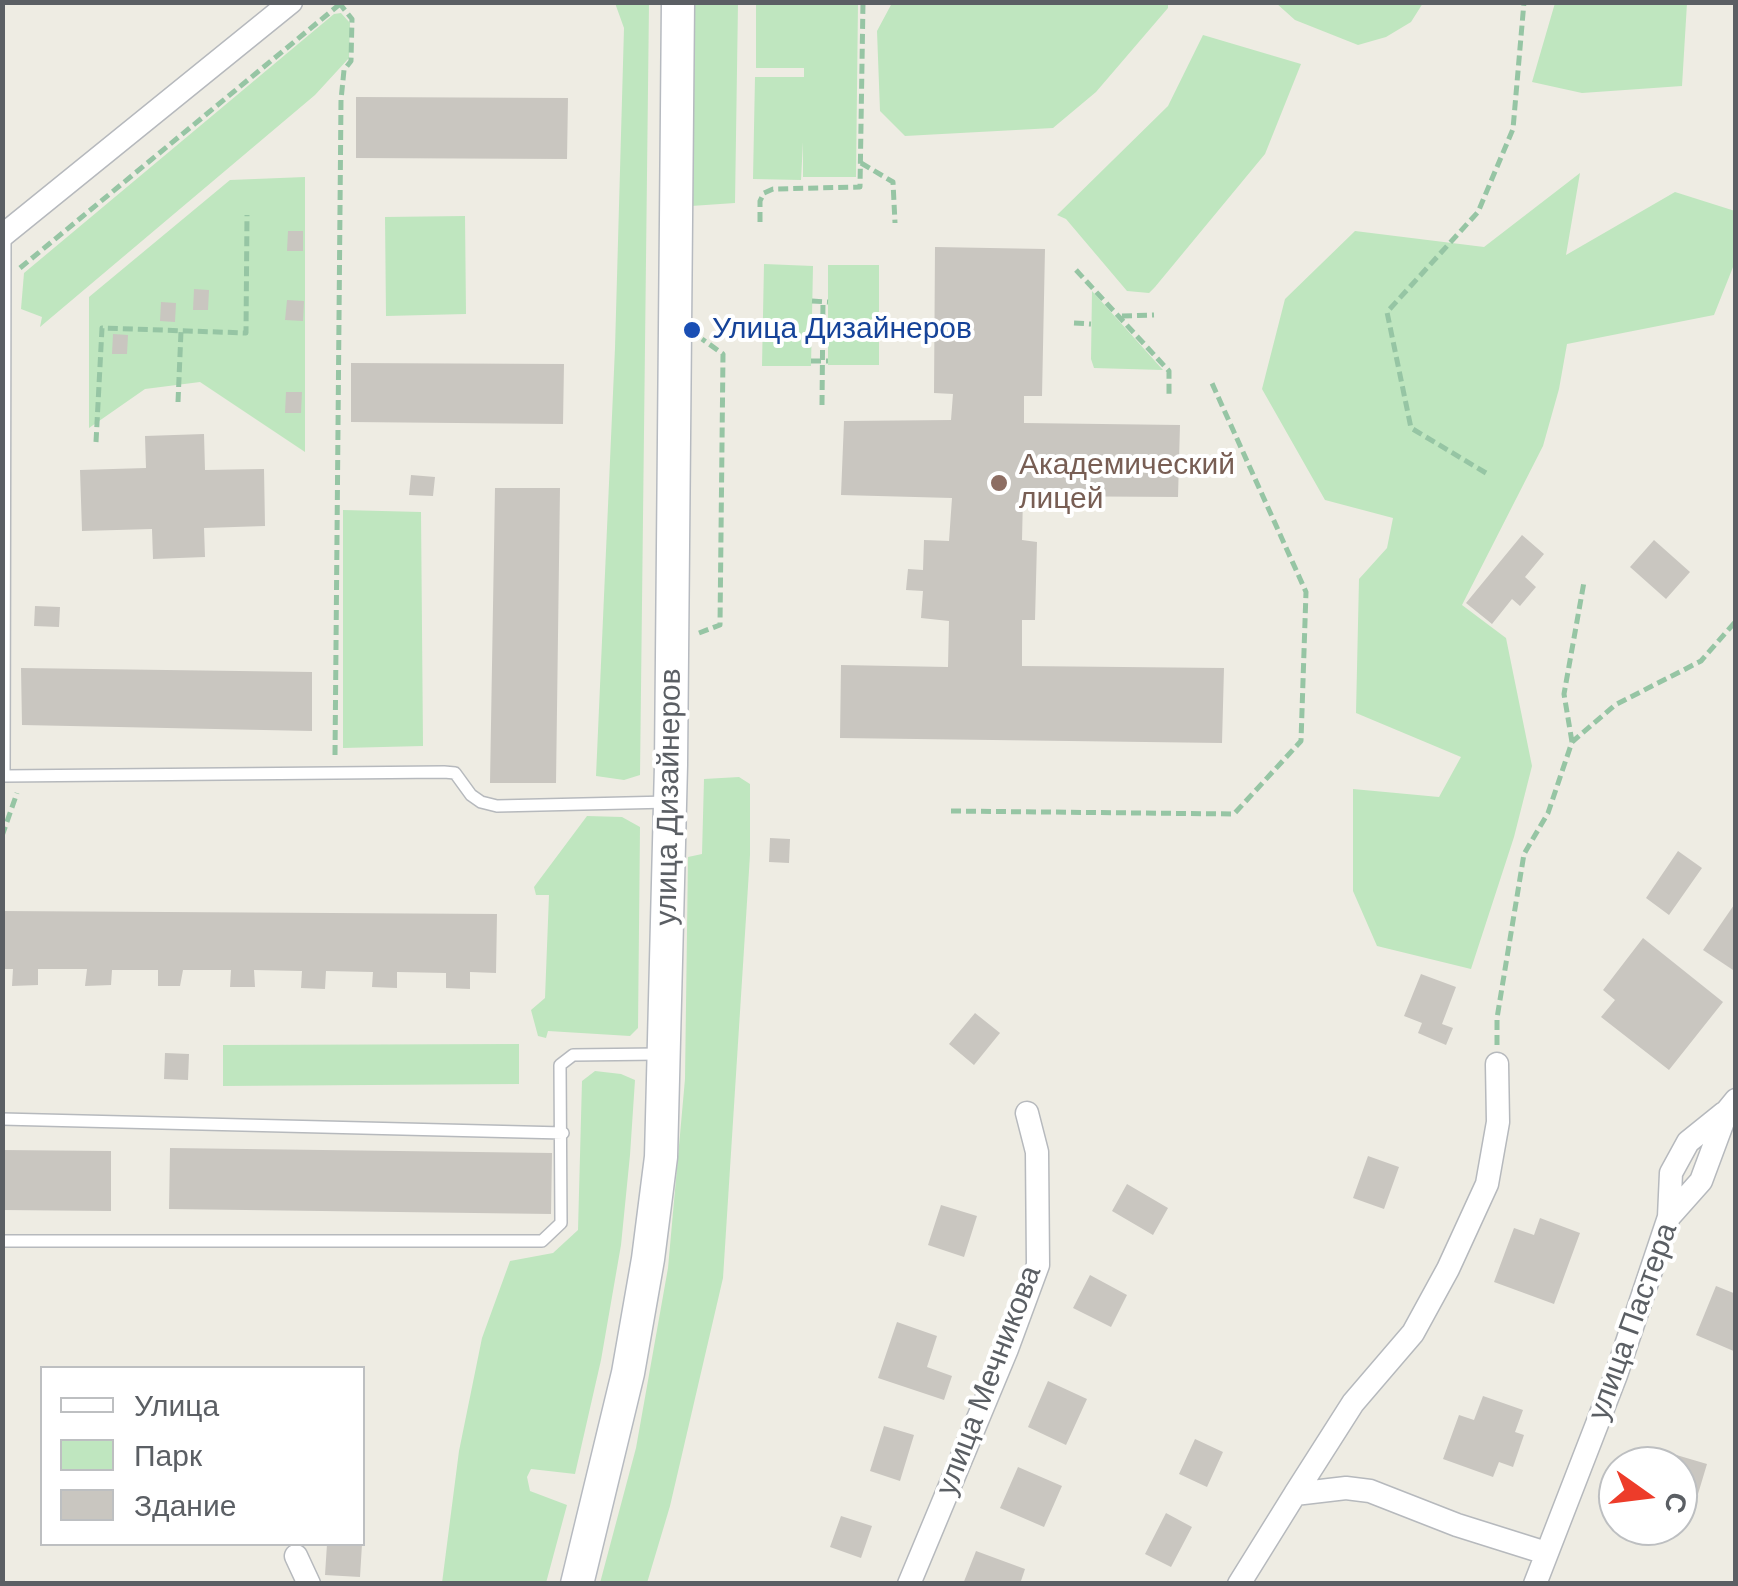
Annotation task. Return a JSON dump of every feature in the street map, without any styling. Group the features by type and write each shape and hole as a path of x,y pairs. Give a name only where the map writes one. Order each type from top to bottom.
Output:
{"street":[{"path":"4,236 291,2"},
{"name":"улица Дизайнеров","path":"577,1584 624,1390 648,1259 661,1157 670,802 678,2"},
{"path":"1238,1584 1353,1404 1413,1333 1448,1269 1487,1184 1498,1122 1497,1064"},
{"name":"улица Пастера","path":"1535,1584 1616,1375 1669,1216 1700,1180 1731,1106"},
{"name":"улица Мечникова","path":"909,1584 1000,1367 1038,1265 1036,1152 1027,1114"},
{"path":"1296,1494 1346,1488 1370,1491 1546,1553"},
{"path":"296,1556 308,1584"}],"lane":[{"path":"4,236 4,776 455,773 471,795 497,806 670,802"},
{"path":"2,1240 542,1241 561,1222 560,1065 573,1054 666,1054"},
{"path":"2,1119 563,1133"}],"path":[{"path":"760,222 764,192 860,187 863,2"},
{"path":"1486,473 1411,428 1387,312 1478,212 1513,129 1524,2"},
{"path":"3,282 341,3 352,19 351,60 344,70 342,100 334,772"},
{"path":"861,163 892,182 894,222"},
{"path":"96,442 102,328 246,333 247,216"},
{"path":"1076,270 1169,372 1169,397"},
{"path":"812,301 826,302 822,405"},
{"path":"1122,316 1154,315"},
{"path":"699,649 699,632 720,625 723,354 702,339 702,322"},
{"path":"1074,323 1091,324"},
{"path":"178,402 181,331"},
{"path":"811,361 825,361"},
{"path":"952,811 1234,814 1302,741 1306,592 1211,381"},
{"path":"1497,1064 1497,1018 1524,854 1548,813 1572,742 1564,694 1584,582"},
{"path":"1572,742 1615,705 1701,661 1736,621"}],"green space":[{"path":"1168,2 1168,8 1096,92 1053,128 905,136 880,111 877,31 892,3"},
{"path":"615,3 649,3 640,775 624,780 596,776 624,28"},
{"path":"693,3 738,3 735,203 691,206"},
{"path":"756,3 858,3 856,177 803,177 803,142 801,180 753,179 755,77 804,77 804,68 756,68"},
{"path":"1276,3 1423,3 1411,22 1386,37 1358,45 1295,20"},
{"path":"1555,3 1687,3 1682,86 1582,93 1532,82"},
{"path":"341,13 350,23 349,58 315,95 40,327 42,317 21,309 24,273 334,14"},
{"path":"1203,35 1301,64 1265,154 1149,293 1127,291 1066,219 1057,215 1168,106"},
{"path":"1580,173 1566,255 1675,192 1735,211 1735,262 1714,315 1567,344 1543,446 1462,605 1506,638 1532,766 1514,837 1471,969 1377,946 1353,891 1353,789 1439,797 1461,757 1356,713 1359,579 1387,548 1393,518 1325,500 1262,389 1285,299 1355,231 1484,247"},
{"path":"305,177 305,452 200,382 145,389 89,428 89,297 230,180"},
{"path":"465,216 466,314 386,316 385,217"},
{"path":"764,264 813,266 811,366 762,366"},
{"path":"828,265 879,265 879,365 828,365"},
{"path":"1092,291 1163,370 1094,368"},
{"path":"343,510 421,512 423,746 343,748"},
{"path":"739,777 750,784 750,855 723,1278 670,1506 647,1583 600,1583 636,1448 668,1268 685,1079 688,857 702,854 704,779"},
{"path":"587,816 622,817 640,827 638,1028 630,1036 548,1031 546,1038 538,1036 531,1010 545,998 549,895 536,895 534,887"},
{"path":"519,1044 519,1084 223,1086 223,1045"},
{"path":"595,1071 635,1080 630,1155 621,1245 601,1360 575,1474 531,1469 527,1477 530,1491 567,1505 546,1583 442,1583 459,1451 482,1338 510,1261 553,1253 578,1230 582,1081"}],"building":[{"path":"356,97 568,98 567,159 356,158"},
{"path":"288,231 303,231 303,251 287,251"},
{"path":"935,247 1045,249 1042,396 1024,396 1024,423 1180,425 1178,497 1023,496 1022,540 1037,542 1035,620 1022,620 1022,666 1224,668 1222,743 840,738 841,665 948,667 949,621 921,618 923,591 906,590 908,569 923,570 924,540 949,541 952,498 841,495 844,421 951,420 953,394 934,393"},
{"path":"194,289 209,290 208,310 193,310"},
{"path":"287,300 304,301 303,321 285,320"},
{"path":"161,302 176,303 175,322 160,321"},
{"path":"113,334 128,335 127,354 112,354"},
{"path":"351,363 564,364 563,424 351,422"},
{"path":"286,392 302,392 301,413 285,413"},
{"path":"204,434 205,470 264,469 265,526 204,528 205,557 153,559 152,529 82,531 80,470 146,468 145,436"},
{"path":"411,475 435,477 433,496 409,495"},
{"path":"495,488 560,488 556,783 490,783"},
{"path":"1522,535 1544,554 1525,577 1536,587 1520,606 1512,599 1492,624 1466,603"},
{"path":"1654,540 1690,572 1666,599 1630,567"},
{"path":"35,606 60,607 59,627 34,626"},
{"path":"21,668 312,672 312,731 22,725"},
{"path":"770,838 790,839 789,863 769,862"},
{"path":"1678,851 1702,868 1669,915 1646,898"},
{"path":"1736,902 1736,972 1703,950"},
{"path":"2,911 497,914 496,973 470,972 470,989 446,988 446,973 397,972 397,988 372,987 373,972 326,971 325,989 301,988 302,971 254,970 255,987 230,987 231,970 183,970 180,986 158,986 158,970 112,970 111,985 85,986 87,969 38,969 38,985 12,986 13,969 2,969"},
{"path":"1643,938 1723,1002 1669,1070 1601,1017 1615,1000 1603,990"},
{"path":"1421,974 1456,987 1442,1024 1453,1028 1446,1045 1418,1033 1422,1023 1404,1016"},
{"path":"975,1013 1000,1033 974,1065 949,1044"},
{"path":"165,1053 189,1054 188,1080 164,1079"},
{"path":"170,1148 552,1153 551,1214 169,1209"},
{"path":"2,1150 111,1151 111,1211 2,1210"},
{"path":"1368,1156 1399,1167 1384,1209 1353,1198"},
{"path":"1127,1184 1168,1208 1153,1235 1112,1211"},
{"path":"941,1205 977,1216 964,1257 928,1245"},
{"path":"1540,1218 1580,1233 1554,1304 1494,1282 1514,1228 1534,1235"},
{"path":"1090,1275 1127,1295 1111,1327 1073,1308"},
{"path":"1716,1286 1736,1294 1736,1352 1696,1335"},
{"path":"897,1322 937,1336 927,1367 952,1376 944,1400 878,1378"},
{"path":"1048,1381 1087,1399 1066,1445 1028,1427"},
{"path":"1483,1396 1523,1410 1515,1432 1524,1435 1513,1467 1499,1462 1493,1477 1443,1459 1459,1415 1474,1420"},
{"path":"884,1426 914,1435 900,1481 870,1471"},
{"path":"1195,1439 1223,1452 1207,1487 1179,1474"},
{"path":"1698,1461 1707,1464 1698,1494"},
{"path":"1018,1467 1062,1486 1044,1527 1000,1508"},
{"path":"1166,1513 1192,1527 1171,1567 1145,1554"},
{"path":"841,1516 872,1526 861,1558 830,1547"},
{"path":"327,1546 362,1546 360,1577 325,1575"},
{"path":"976,1551 1025,1569 1020,1584 963,1584"}],"place":[{"name":"Улица Дизайнеров","path":"692,330"},
{"name":"Академический лицей","path":"999,483"}]}
